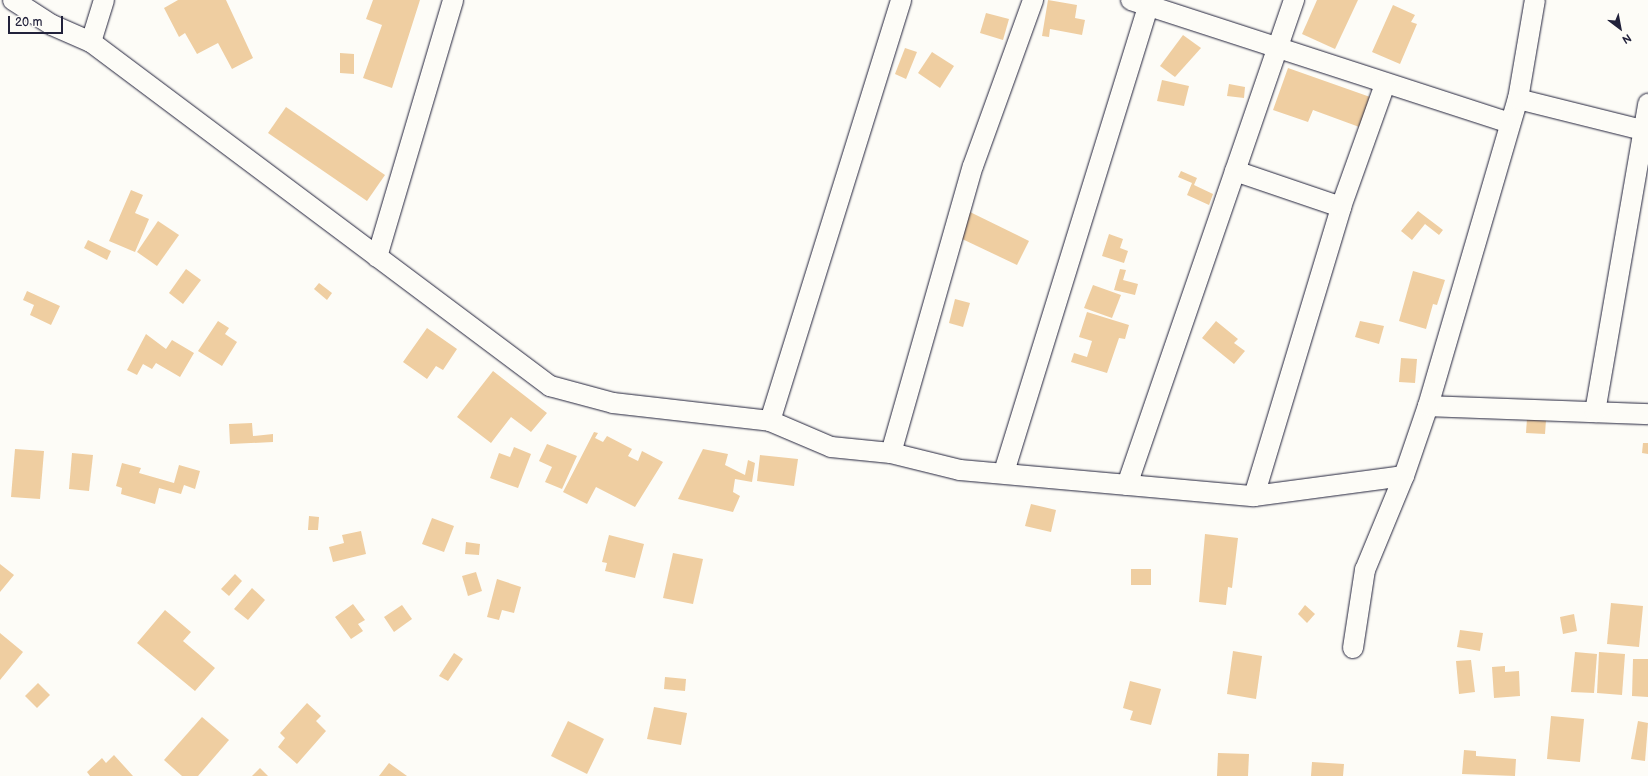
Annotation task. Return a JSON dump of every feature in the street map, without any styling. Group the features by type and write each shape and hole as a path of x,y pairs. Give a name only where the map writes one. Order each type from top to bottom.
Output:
{"street":[{"path":"13,0 52,25 91,42 550,386 612,403 770,421 832,447 891,453 960,470 1004,472 1254,496 1404,476"},
{"path":"91,42 104,0"},
{"path":"377,257 453,0"},
{"path":"770,421 901,0"},
{"path":"891,453 973,166 1033,0"},
{"path":"1127,485 1294,0"},
{"path":"1353,648 1365,570 1404,476 1428,406 1518,99 1536,0"},
{"path":"1004,472 1140,3 1278,46 1385,84 1510,123"},
{"path":"1254,496 1341,207 1385,84"},
{"path":"1518,99 1642,130"},
{"path":"1596,412 1642,130 1648,104"},
{"path":"1235,171 1341,207"},
{"path":"1428,406 1648,414"}],"building":[{"path":"178,0 226,0 253,58 232,69 218,43 197,54 185,33 179,37 164,8"},
{"path":"373,0 420,0 392,88 363,78 382,25 366,19"},
{"path":"1048,0 1077,5 1075,18 1085,20 1082,35 1050,29 1049,37 1042,36"},
{"path":"1317,0 1358,0 1335,49 1302,34"},
{"path":"1393,5 1415,15 1411,22 1417,24 1400,64 1372,52"},
{"path":"986,13 1009,19 1003,40 980,33"},
{"path":"1183,35 1201,48 1175,77 1160,66"},
{"path":"905,48 917,52 906,79 895,74"},
{"path":"932,52 954,66 940,88 918,73"},
{"path":"340,53 354,54 354,74 340,73"},
{"path":"1288,68 1373,98 1362,128 1313,110 1308,122 1273,110"},
{"path":"1162,80 1189,86 1184,106 1157,101"},
{"path":"1229,84 1245,87 1244,98 1227,96"},
{"path":"286,107 385,175 367,201 268,133"},
{"path":"1181,171 1197,178 1194,185 1213,194 1209,205 1187,195 1192,183 1178,177"},
{"path":"131,190 143,195 135,213 149,219 135,252 109,241"},
{"path":"1418,211 1443,230 1439,235 1425,224 1412,240 1401,231"},
{"path":"970,212 1029,241 1017,265 958,237"},
{"path":"158,221 179,235 157,266 137,252"},
{"path":"1109,234 1123,239 1120,248 1128,251 1124,263 1102,256"},
{"path":"88,240 111,251 107,260 84,248"},
{"path":"186,269 201,280 183,304 169,293"},
{"path":"1120,269 1126,270 1123,280 1138,284 1135,295 1114,290"},
{"path":"1413,271 1445,280 1437,305 1433,304 1426,329 1399,321"},
{"path":"319,283 332,293 327,300 314,289"},
{"path":"1093,285 1121,295 1112,318 1084,308"},
{"path":"27,291 60,306 51,325 30,315 34,305 23,300"},
{"path":"955,299 970,303 963,327 949,323"},
{"path":"1087,312 1129,325 1125,339 1119,338 1107,373 1071,362 1074,353 1087,357 1092,341 1079,337"},
{"path":"218,321 229,328 225,334 237,342 222,366 198,351"},
{"path":"1216,321 1238,339 1234,343 1245,351 1234,364 1202,338"},
{"path":"1360,321 1384,326 1379,344 1355,337"},
{"path":"427,328 457,349 443,370 436,366 427,379 403,362"},
{"path":"146,334 166,349 172,340 194,353 180,377 156,363 152,369 143,364 137,375 127,370"},
{"path":"1401,358 1417,359 1415,383 1399,382"},
{"path":"493,371 547,413 531,432 511,417 491,443 457,417"},
{"path":"1527,418 1546,420 1545,434 1526,433"},
{"path":"252,423 253,436 273,434 273,442 230,444 229,424"},
{"path":"594,432 598,433 595,438 603,442 607,436 632,449 628,456 638,461 642,451 663,462 635,507 596,487 587,504 563,492"},
{"path":"1643,443 1648,443 1648,454 1642,453"},
{"path":"547,444 577,456 562,489 545,482 552,467 539,461"},
{"path":"514,447 531,454 518,488 490,478 499,453 510,457"},
{"path":"15,449 44,451 40,499 11,497"},
{"path":"703,449 728,454 725,465 745,475 748,460 755,463 752,482 735,479 733,492 740,496 733,512 678,499"},
{"path":"72,453 93,455 89,491 69,489"},
{"path":"760,455 798,459 794,486 757,481"},
{"path":"122,463 141,468 139,473 174,483 179,465 200,471 195,489 184,485 181,494 159,488 155,504 121,494 122,488 116,486"},
{"path":"1031,504 1056,510 1051,532 1025,526"},
{"path":"309,516 319,517 318,530 308,530"},
{"path":"432,518 454,526 444,552 422,544"},
{"path":"361,531 366,554 333,562 329,547 344,543 342,535"},
{"path":"1205,534 1238,538 1232,588 1228,587 1226,605 1199,602"},
{"path":"609,535 644,544 635,578 605,571 607,563 602,562"},
{"path":"466,542 480,544 479,555 465,554"},
{"path":"673,553 703,559 693,604 663,598"},
{"path":"0,564 14,575 0,592"},
{"path":"1131,569 1151,569 1151,585 1131,585"},
{"path":"476,572 482,591 468,596 462,576"},
{"path":"235,574 242,581 229,596 221,589"},
{"path":"497,579 521,587 514,613 502,610 499,620 487,617"},
{"path":"252,588 265,600 248,620 234,609"},
{"path":"1611,603 1643,606 1639,647 1607,644"},
{"path":"353,604 365,620 358,624 363,631 351,639 335,617"},
{"path":"402,605 412,619 394,632 384,617"},
{"path":"1305,605 1315,614 1307,623 1298,614"},
{"path":"165,610 191,632 183,641 215,668 195,691 137,643"},
{"path":"1574,614 1577,631 1563,634 1560,617"},
{"path":"1460,630 1483,633 1480,651 1457,647"},
{"path":"0,633 23,652 0,680"},
{"path":"1233,651 1262,656 1256,699 1227,694"},
{"path":"1575,652 1597,654 1594,693 1571,692"},
{"path":"1599,652 1625,654 1622,695 1597,693"},
{"path":"454,653 463,659 448,681 439,676"},
{"path":"1633,659 1648,659 1648,697 1632,696"},
{"path":"1471,660 1475,692 1459,694 1456,661"},
{"path":"1505,666 1505,672 1519,671 1520,696 1494,698 1492,667"},
{"path":"665,677 686,679 685,691 664,689"},
{"path":"1130,681 1161,689 1151,725 1130,720 1133,711 1123,708"},
{"path":"38,683 50,695 37,708 25,696"},
{"path":"307,703 321,716 316,721 326,731 297,764 278,747 285,738 280,733"},
{"path":"654,707 687,713 681,745 647,739"},
{"path":"1551,716 1584,719 1580,762 1547,759"},
{"path":"202,717 229,740 198,776 182,776 164,760"},
{"path":"568,721 604,739 587,774 551,756"},
{"path":"1638,721 1648,723 1645,761 1631,759"},
{"path":"1464,750 1476,751 1476,756 1516,759 1515,776 1462,774"},
{"path":"1218,753 1249,754 1248,776 1217,776"},
{"path":"114,755 133,776 90,776 87,772 102,758 106,763"},
{"path":"1312,762 1344,764 1343,776 1311,776"},
{"path":"389,763 407,776 379,776"},
{"path":"260,768 268,776 252,776"}]}
